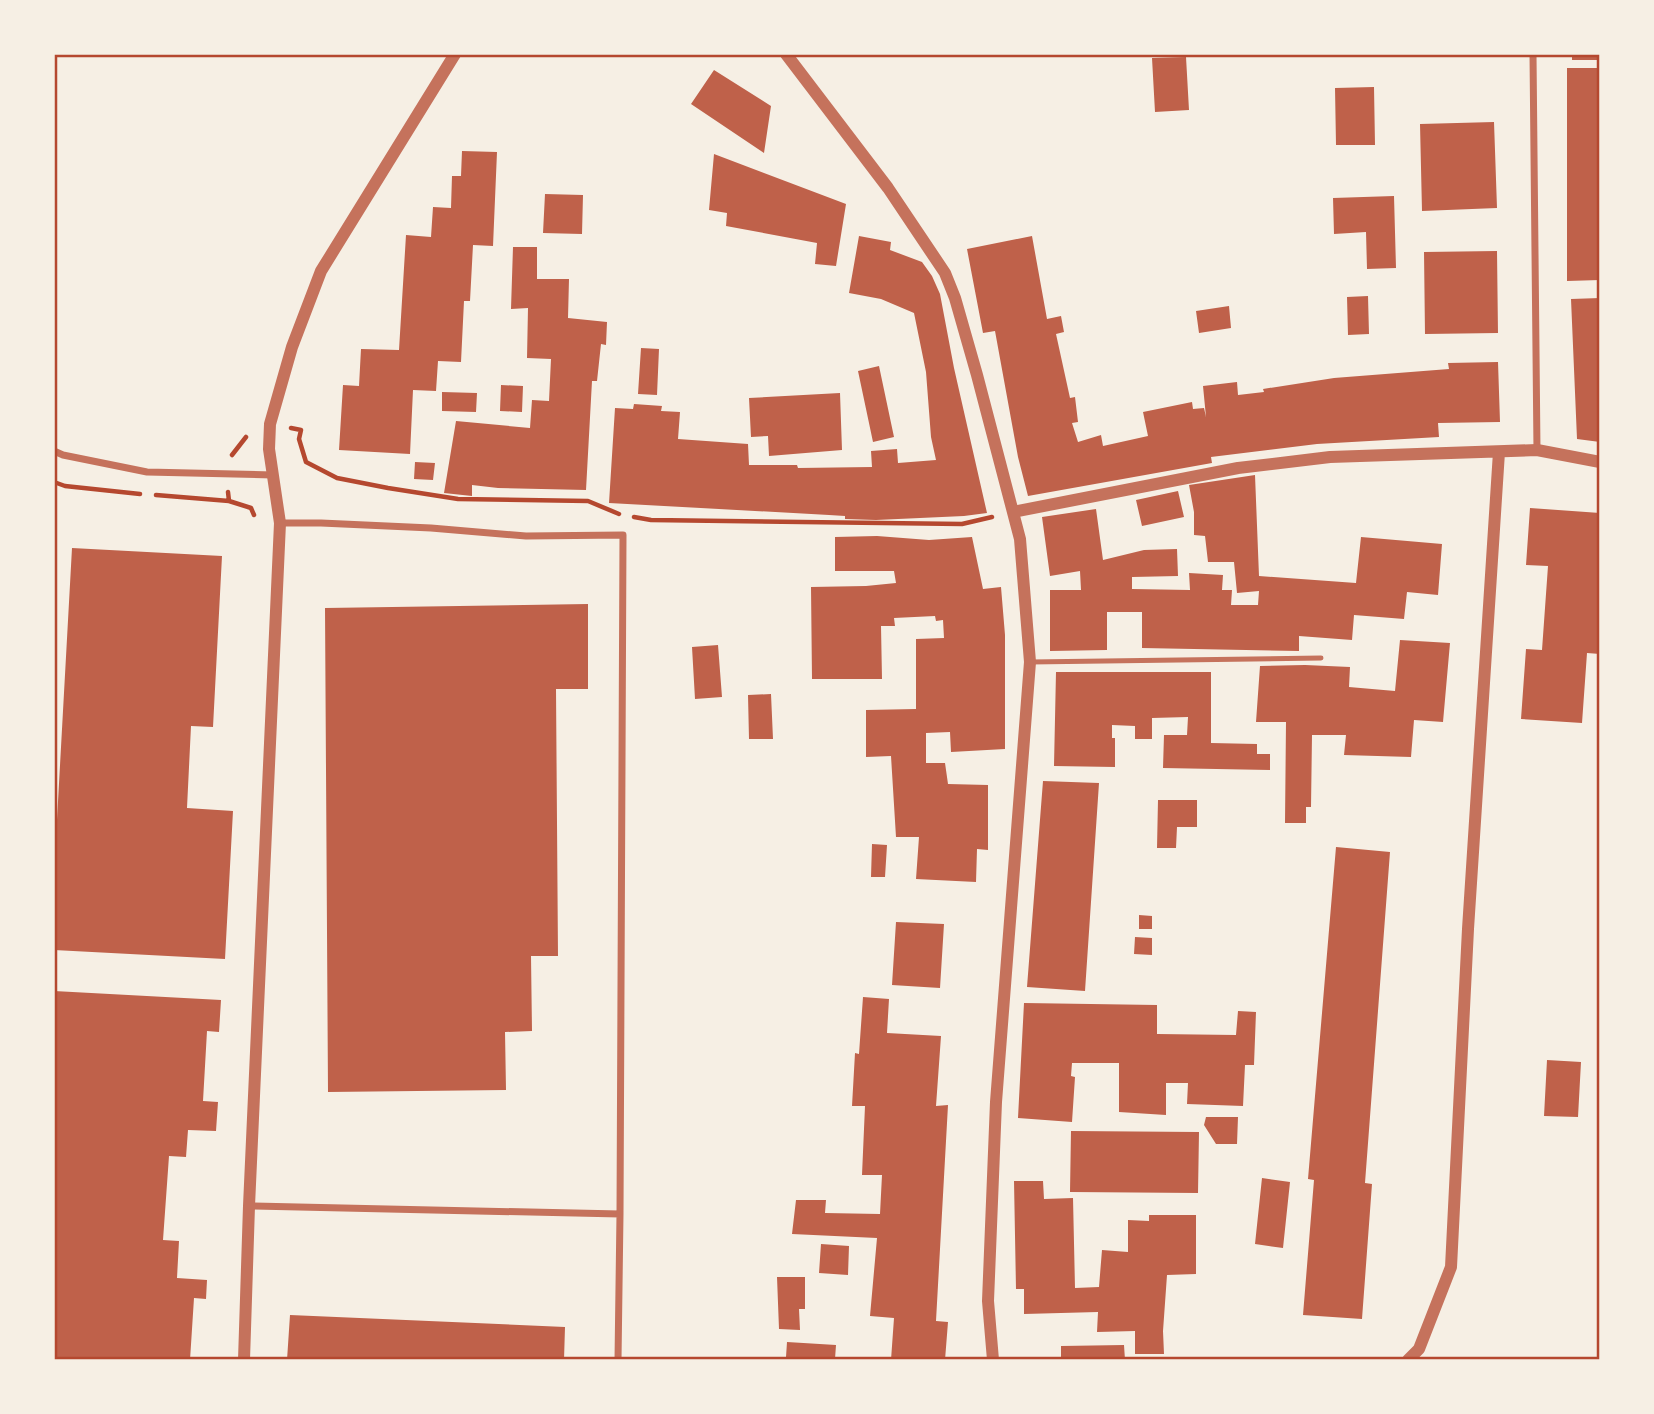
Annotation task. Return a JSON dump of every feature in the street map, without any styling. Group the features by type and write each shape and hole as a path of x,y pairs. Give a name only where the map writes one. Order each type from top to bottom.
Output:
{"street":[{"path":"244,1360 280,523 269,450 270,424 292,347 321,271 455,54"},
{"path":"786,54 888,188 945,273 974,362 1020,539 1030,662 997,1098 988,1301 993,1360"},
{"path":"1533,54 1537,450"},
{"path":"1013,512 1238,468 1330,457 1537,450 1600,462"},
{"path":"54,451 147,472 273,475"},
{"path":"1408,1360 1419,1349 1451,1268 1468,929 1499,453"},
{"path":"280,523 431,528 526,536 623,535 618,1360"},
{"path":"249,1206 620,1214"}],"lane":[{"path":"1030,662 1321,658"}],"path":[{"path":"270,424 301,430 299,439 306,463 337,478 458,499 589,501 624,516 651,520 962,524 1013,512"},
{"path":"229,501 251,508 257,522"}],"building":[{"path":"1572,54 1600,54 1600,60 1572,60"},
{"path":"1186,57 1189,110 1155,112 1152,58"},
{"path":"1567,68 1600,68 1600,280 1567,281"},
{"path":"714,70 771,106 764,153 691,104"},
{"path":"1374,87 1375,145 1336,145 1335,88"},
{"path":"1494,122 1497,208 1422,211 1420,124"},
{"path":"462,151 497,152 493,246 473,245 470,301 464,301 461,362 438,361 436,391 413,390 410,454 339,450 343,385 359,386 361,349 399,350 406,235 431,237 433,207 451,208 452,176 461,176"},
{"path":"714,154 846,204 836,266 815,264 817,243 726,226 727,213 709,210"},
{"path":"545,194 583,195 582,234 543,233"},
{"path":"1394,196 1396,268 1367,269 1366,232 1334,234 1333,198"},
{"path":"859,236 891,242 890,250 922,262 932,276 940,294 987,513 876,520 609,503 615,408 633,409 634,404 662,406 661,411 680,412 678,439 748,444 749,465 797,465 798,468 872,467 871,451 897,449 898,463 936,460 931,437 926,372 914,313 881,299 849,293"},
{"path":"1032,236 1047,319 1061,316 1064,332 1056,334 1070,398 1075,397 1078,422 1072,423 1078,442 1101,435 1103,446 1148,436 1143,412 1192,402 1193,409 1204,408 1206,417 1203,386 1237,382 1238,395 1334,378 1449,369 1448,363 1498,362 1500,422 1438,423 1439,437 1317,444 1211,457 1212,463 1028,496 1018,457 995,331 983,333 967,249"},
{"path":"513,247 537,247 537,279 569,279 568,318 607,322 606,345 601,344 597,381 592,381 586,490 472,485 472,496 444,493 456,421 530,428 532,400 549,401 551,359 527,358 528,308 511,309"},
{"path":"1497,251 1498,333 1425,334 1424,252"},
{"path":"1368,296 1369,334 1348,335 1347,297"},
{"path":"1600,298 1600,442 1577,439 1571,299"},
{"path":"1229,306 1231,328 1199,333 1196,311"},
{"path":"641,348 659,349 657,395 638,394"},
{"path":"879,366 894,437 873,442 858,371"},
{"path":"501,385 523,386 522,412 500,411"},
{"path":"442,392 477,393 476,412 442,411"},
{"path":"840,393 842,450 769,456 768,436 751,437 749,398"},
{"path":"415,462 435,463 433,480 414,479"},
{"path":"1255,475 1259,576 1356,583 1361,537 1442,544 1438,595 1407,592 1404,619 1354,615 1352,640 1299,636 1299,651 1142,648 1142,612 1107,612 1107,650 1050,651 1050,590 1081,590 1080,571 1050,576 1042,517 1096,509 1103,560 1144,550 1177,549 1178,576 1132,577 1132,589 1190,590 1189,573 1223,575 1222,590 1232,590 1231,605 1258,605 1259,591 1237,593 1234,562 1208,562 1205,536 1194,535 1194,512 1189,485"},
{"path":"1178,491 1184,517 1142,526 1136,500"},
{"path":"1530,508 1600,513 1600,654 1587,653 1582,723 1521,719 1526,649 1542,650 1548,566 1526,565"},
{"path":"877,536 929,540 972,537 983,589 1001,587 1005,635 1005,749 951,752 950,732 926,733 926,763 945,763 948,784 988,785 988,850 977,849 976,882 916,879 919,837 896,837 891,756 866,757 866,710 916,709 916,639 944,638 943,620 936,621 935,616 894,618 895,626 881,626 882,679 812,679 811,587 896,583 894,571 835,571 835,537"},
{"path":"72,548 222,556 213,727 191,726 187,808 233,811 225,959 54,950 54,874"},
{"path":"588,604 588,689 556,689 558,956 531,956 532,1031 505,1032 506,1090 328,1092 325,608"},
{"path":"1400,640 1450,643 1443,722 1414,720 1411,757 1344,755 1346,735 1312,735 1311,807 1306,807 1306,823 1285,823 1286,722 1256,722 1260,666 1350,667 1349,687 1395,691"},
{"path":"718,645 722,697 695,699 692,647"},
{"path":"1056,672 1211,672 1211,743 1257,744 1257,754 1270,754 1270,770 1163,768 1164,735 1187,735 1188,717 1152,718 1152,739 1135,739 1135,726 1112,725 1115,767 1054,766"},
{"path":"771,694 773,739 749,739 748,695"},
{"path":"1043,781 1099,783 1085,991 1027,987"},
{"path":"1158,800 1197,800 1197,827 1177,827 1176,848 1157,848"},
{"path":"872,844 887,845 885,877 871,877"},
{"path":"1336,847 1390,852 1365,1183 1372,1184 1362,1319 1303,1315 1314,1180 1308,1179"},
{"path":"1139,915 1152,916 1152,929 1139,929"},
{"path":"896,922 944,924 940,988 892,985"},
{"path":"1135,937 1152,938 1152,955 1134,954"},
{"path":"54,991 221,1000 219,1032 207,1031 203,1101 218,1102 216,1131 188,1130 186,1157 169,1156 163,1240 179,1241 177,1278 207,1280 206,1299 194,1298 190,1360 54,1360"},
{"path":"863,997 889,999 887,1033 941,1036 936,1106 948,1105 936,1321 948,1322 945,1360 891,1360 894,1318 870,1316 877,1238 792,1234 796,1200 826,1200 825,1213 880,1214 882,1175 862,1175 865,1106 852,1106 855,1053 859,1054"},
{"path":"1024,1003 1157,1005 1157,1034 1236,1035 1238,1011 1256,1012 1254,1065 1245,1065 1243,1106 1187,1104 1188,1083 1166,1083 1166,1115 1119,1112 1119,1063 1072,1063 1071,1076 1075,1077 1072,1122 1018,1118"},
{"path":"1547,1060 1581,1062 1578,1117 1544,1116"},
{"path":"1206,1117 1238,1117 1237,1144 1216,1144 1204,1125"},
{"path":"1071,1131 1199,1132 1198,1193 1070,1192"},
{"path":"1262,1178 1290,1182 1283,1248 1255,1244"},
{"path":"1014,1181 1043,1181 1044,1199 1073,1198 1075,1288 1099,1287 1102,1250 1128,1252 1128,1220 1149,1221 1149,1215 1196,1215 1196,1274 1167,1275 1164,1354 1135,1354 1135,1331 1097,1332 1098,1312 1024,1314 1024,1289 1016,1289"},
{"path":"821,1244 849,1246 848,1275 819,1273"},
{"path":"777,1277 805,1277 805,1309 799,1309 800,1330 779,1329"},
{"path":"290,1315 565,1327 564,1360 287,1360"},
{"path":"787,1342 836,1345 835,1359 777,1360 786,1357"},
{"path":"1124,1345 1125,1360 1061,1360 1061,1346"}]}
